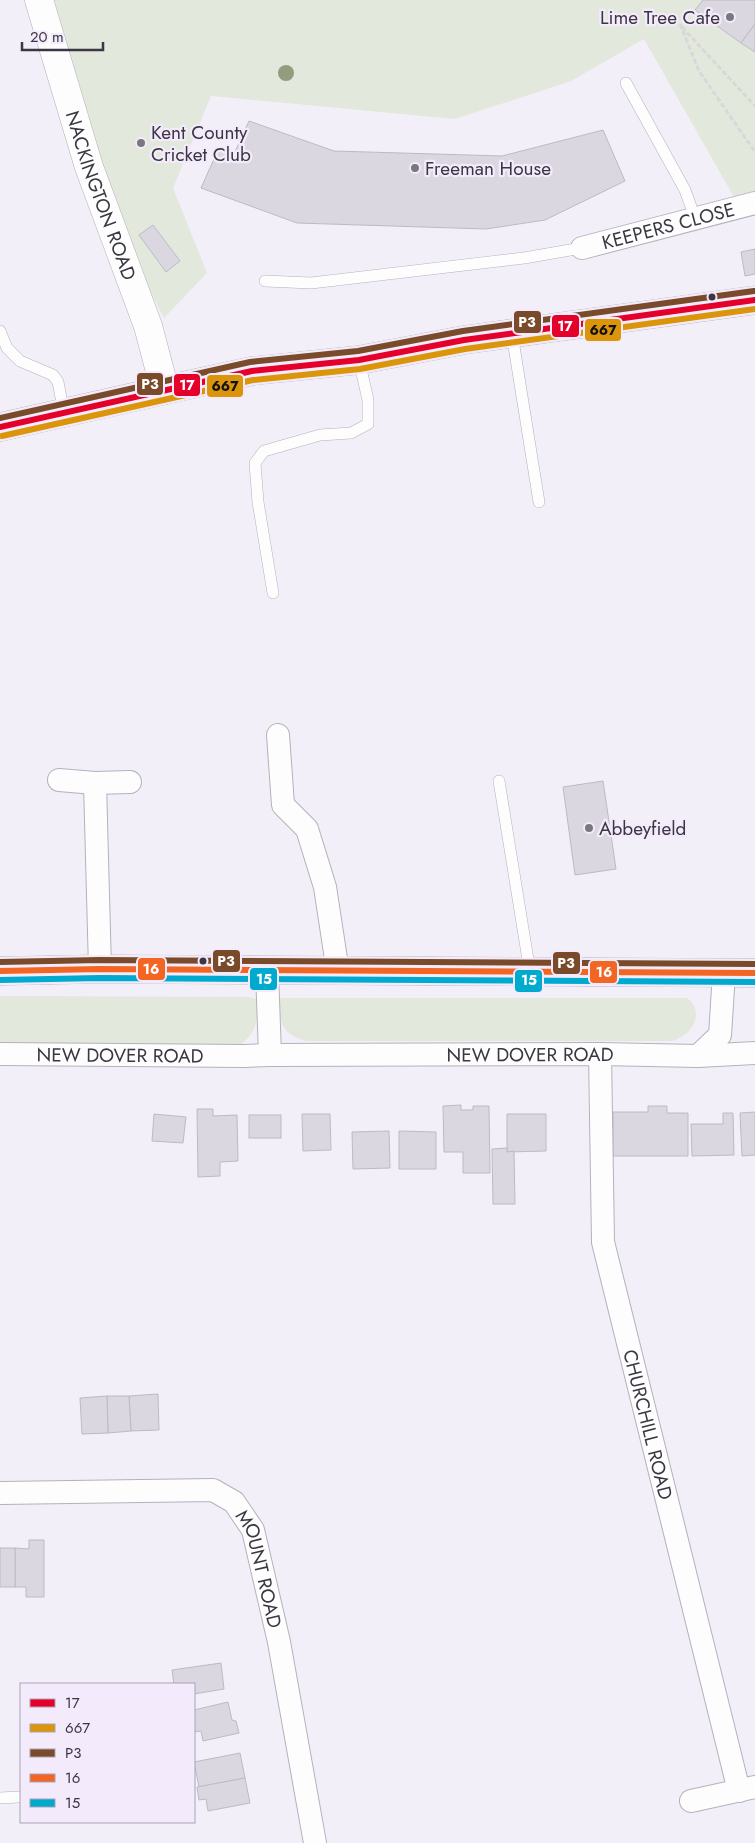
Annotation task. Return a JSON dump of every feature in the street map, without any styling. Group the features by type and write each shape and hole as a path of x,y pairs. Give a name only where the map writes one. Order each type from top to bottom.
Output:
{"main road":[{"name":"NACKINGTON ROAD","path":"40,0 89,167 148,326 165,390"},
{"path":"0,427 252,371 359,360 464,340 755,300"},
{"path":"0,971 100,969 338,972 755,973"}],"street":[{"name":"KEEPERS CLOSE","path":"582,248 755,203"},
{"path":"278,735 284,805 307,829 325,887 338,972"},
{"path":"59,780 94,783 130,782"},
{"path":"94,783 100,969"},
{"path":"267,971 270,1054"},
{"path":"698,1056 720,1035 724,973"},
{"path":"720,1035 755,1047"},
{"name":"NEW DOVER ROAD","path":"0,1054 244,1056 270,1054 600,1054 698,1056 755,1053"},
{"name":"CHURCHILL ROAD","path":"600,1054 603,1242 747,1789 691,1801"},
{"name":"MOUNT ROAD","path":"0,1493 213,1490 234,1502 254,1530 279,1642 315,1843"}],"lane":[{"path":"626,83 685,190 695,218"},
{"path":"265,281 310,283 524,258 582,248"},
{"path":"0,331 7,348 20,362 53,375 58,382 64,413"},
{"path":"512,334 540,502"},
{"path":"274,592 258,502 255,463 264,451 320,435 351,433 368,424 368,400 359,360"},
{"path":"499,781 530,972"},
{"path":"0,1798 18,1797"}],"path":[{"path":"755,106 680,24 699,71 755,152"}],"shaded area":[{"name":"Kent County Cricket Club","path":"49,0 755,0 755,191 734,197 644,39 571,81 455,119 211,96 173,188 207,273 164,318 123,238"},
{"path":"0,996 249,997 259,1000 255,1026 249,1037 238,1046 0,1045"},
{"path":"279,998 687,998 693,1004 696,1017 685,1035 671,1041 306,1041 292,1035 283,1026 279,1014"}],"building":[{"name":"Lime Tree Cafe","path":"703,0 755,0 755,24 741,43 695,10"},
{"path":"755,24 755,52 741,43"},
{"name":"Freeman House","path":"249,121 334,151 502,156 603,130 625,181 545,220 486,229 297,223 201,188 218,150 234,154"},
{"path":"153,225 180,261 166,272 139,235"},
{"path":"755,249 755,274 745,276 741,252"},
{"name":"Abbeyfield","path":"603,781 616,869 575,875 563,787"},
{"path":"461,1105 461,1110 473,1110 473,1106 489,1106 490,1173 463,1173 463,1152 444,1152 443,1106"},
{"path":"648,1106 667,1106 667,1113 688,1113 688,1156 613,1156 613,1112 648,1112"},
{"path":"197,1109 213,1109 213,1116 237,1115 238,1161 220,1162 220,1176 198,1177"},
{"path":"755,1112 755,1155 742,1156 740,1113"},
{"path":"723,1113 733,1113 734,1155 692,1156 691,1124 723,1124"},
{"path":"154,1114 186,1117 183,1143 152,1141"},
{"path":"302,1114 330,1114 331,1150 303,1151"},
{"path":"507,1114 546,1114 546,1151 507,1152"},
{"path":"249,1115 281,1115 281,1138 249,1138"},
{"path":"389,1131 390,1168 353,1169 352,1132"},
{"path":"399,1131 436,1132 436,1169 399,1169"},
{"path":"507,1148 507,1152 514,1151 515,1204 493,1204 492,1149"},
{"path":"158,1394 159,1430 131,1431 129,1396"},
{"path":"107,1396 129,1396 131,1431 108,1433"},
{"path":"107,1396 108,1433 82,1434 80,1398"},
{"path":"29,1540 44,1540 44,1597 26,1597 26,1587 15,1587 15,1548 29,1549"},
{"path":"0,1548 15,1548 15,1587 0,1587"},
{"path":"221,1663 224,1689 195,1694 195,1683 174,1683 172,1670"},
{"path":"228,1702 232,1720 236,1721 239,1733 203,1741 201,1731 195,1732 195,1710"},
{"path":"240,1753 245,1778 199,1787 195,1762"},
{"path":"245,1778 250,1803 208,1811 206,1799 199,1800 197,1787"}],"transit line":[{"name":"P3","path":"0,418 250,362 358,351 463,331 754,291"},
{"name":"17","path":"0,427 252,371 359,360 464,340 755,300"},
{"name":"667","path":"2,436 253,380 360,369 465,349 755,309"},
{"name":"P3","path":"0,962 100,960 755,964"},
{"name":"16","path":"0,971 100,969 755,973"},
{"name":"15","path":"0,980 100,978 755,982"}],"place":[{"name":"Lime Tree Cafe","path":"730,17"},
{"name":"Kent County Cricket Club","path":"141,143"},
{"name":"Freeman House","path":"415,168"},
{"name":"Abbeyfield","path":"589,828"}]}
